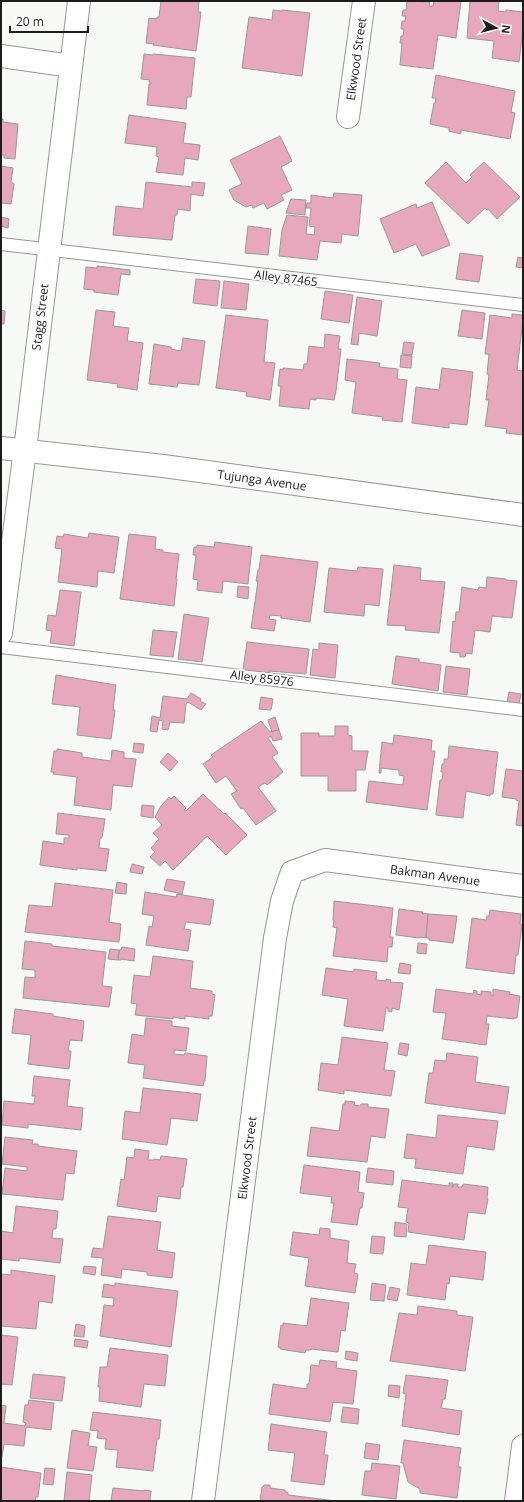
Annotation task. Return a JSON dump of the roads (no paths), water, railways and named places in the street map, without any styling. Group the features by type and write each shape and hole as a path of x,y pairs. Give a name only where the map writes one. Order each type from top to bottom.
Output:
{"street":[{"name":"Stagg Street","path":"1,633 25,450 79,1"},
{"name":"Elkwood Street","path":"348,117 364,1"},
{"path":"1,56 71,66"},
{"name":"Tujunga Avenue","path":"1,448 171,467 523,515"},
{"name":"Elkwood Street","path":"203,1501 275,938 282,901 292,872 325,860 346,863"},
{"name":"Bakman Avenue","path":"346,863 523,886"},
{"path":"519,1490 523,1446"}],"lane":[{"name":"Alley 87465","path":"1,244 523,305"},
{"name":"Alley 85976","path":"1,647 523,710"}]}
